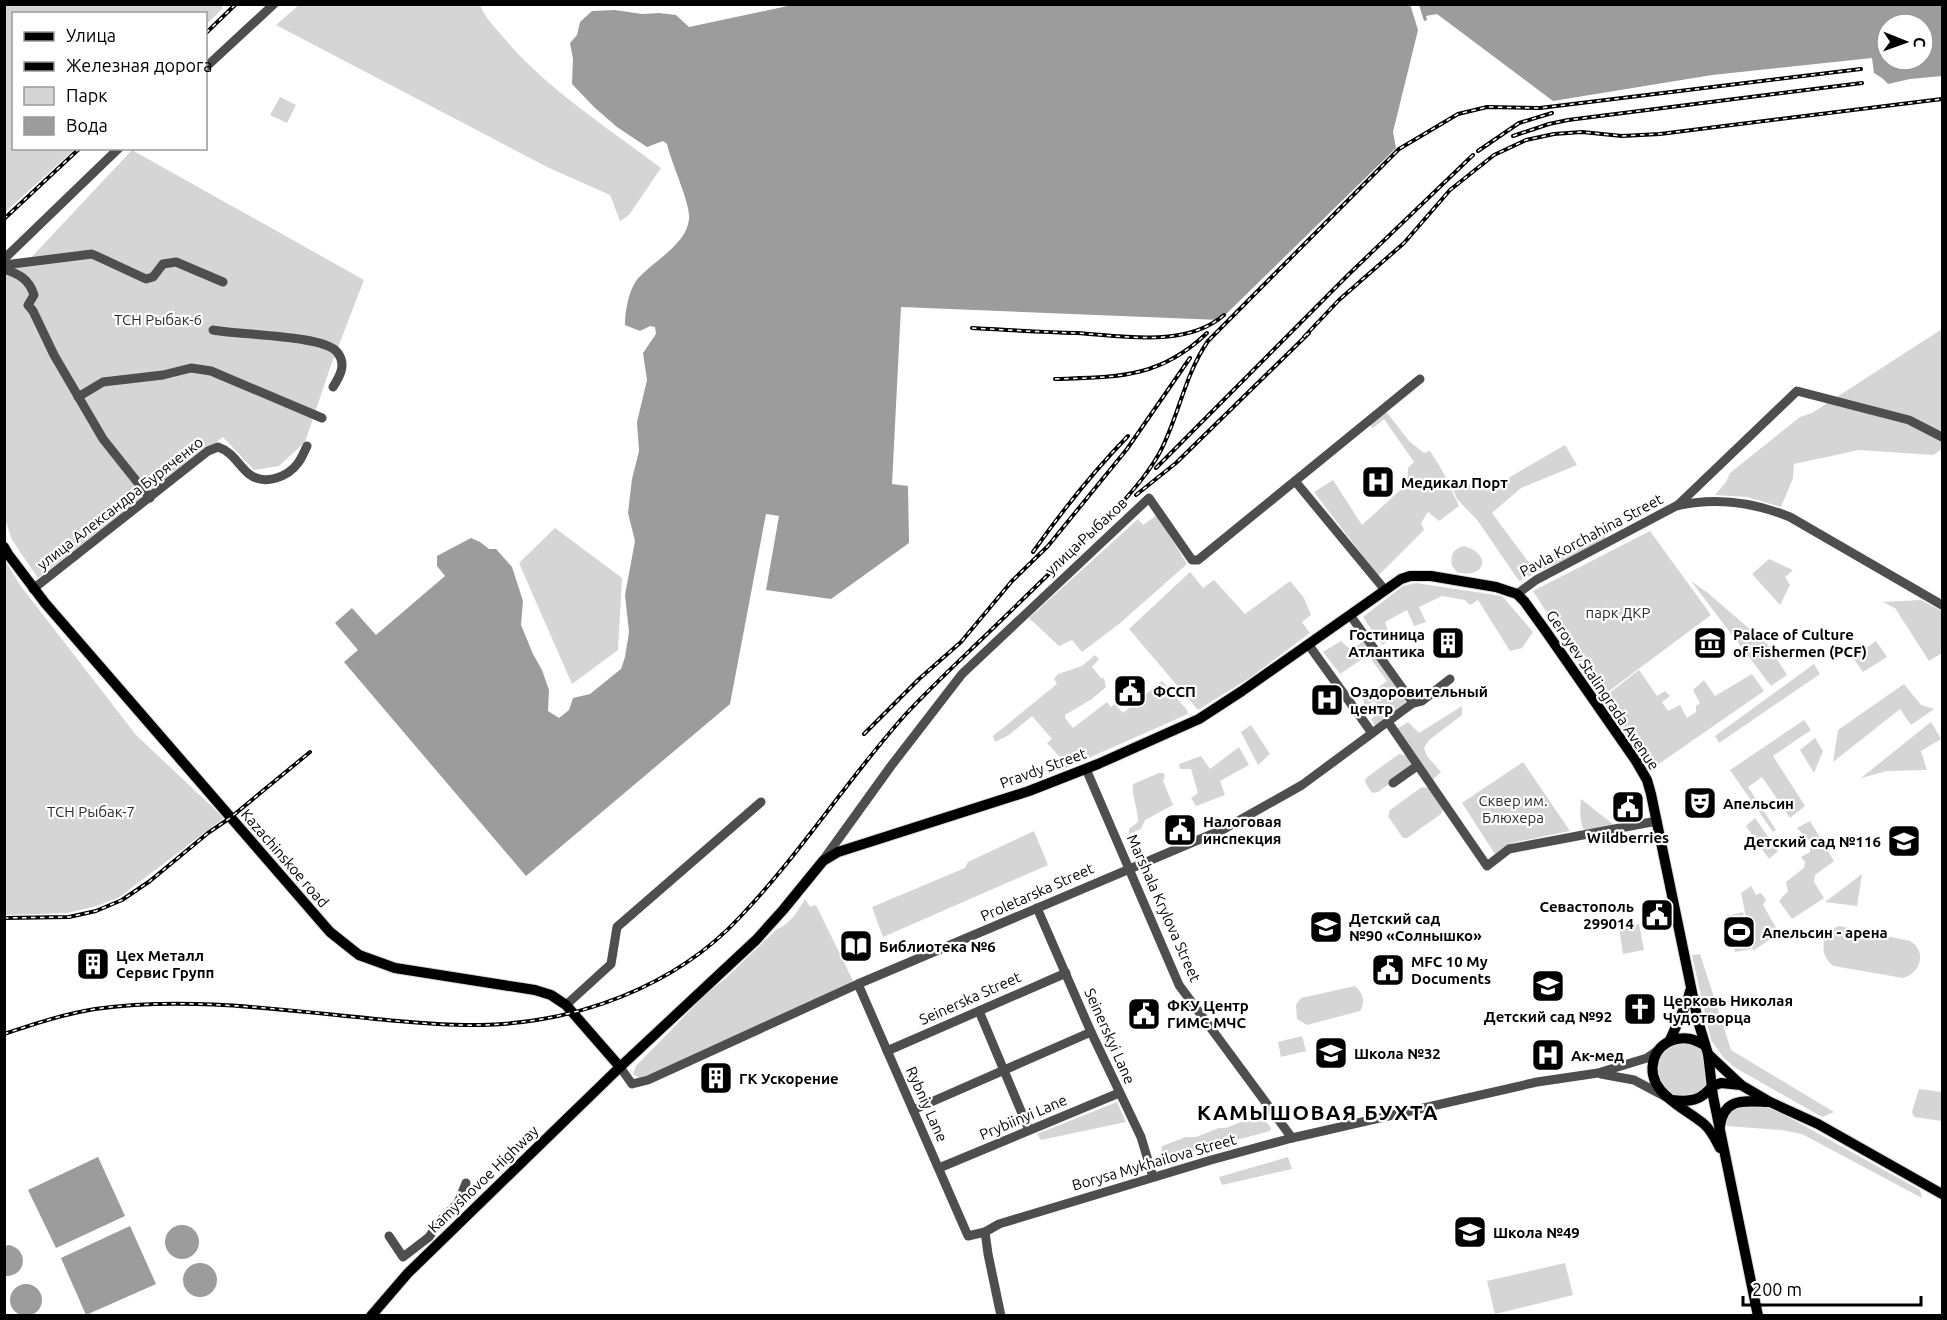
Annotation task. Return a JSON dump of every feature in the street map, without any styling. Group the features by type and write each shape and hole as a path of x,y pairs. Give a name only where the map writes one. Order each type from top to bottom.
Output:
{"main road":[{"name":"Kazachinskoe road","path":"4,547 33,589 330,932 359,956 395,968 535,990 551,996 566,1005 620,1067"},
{"name":"Pravdy Street","path":"620,1067 756,940 823,861 838,852 1029,791 1086,769 1198,719 1401,579 1418,575 1468,582 1517,594"},
{"name":"Geroyev Stalingrada Avenue","path":"1517,594 1545,630 1647,780 1706,1050"},
{"name":"Geroyev Stalingrada Avenue","path":"1670,1040 1687,1002 1691,985"},
{"path":"1725,1159 1706,1125 1672,1100 1658,1088 1655,1082 1654,1061 1658,1050 1670,1040 1694,1039 1741,1085 1770,1102 1818,1124 1942,1194"},
{"path":"1706,1050 1725,1159 1758,1316"},
{"name":"Kamyshovoe Highway","path":"371,1316 408,1273 620,1067"},
{"path":"1672,1100 1685,1102 1696,1100 1706,1095 1712,1086 1721,1083 1741,1085"},
{"path":"1720,1129 1722,1116 1727,1107 1739,1102 1770,1102"}],"street":[{"path":"207,66 274,4"},
{"path":"4,259 117,150"},
{"path":"4,267 92,254 146,279 153,277 163,264 176,262 223,282"},
{"path":"4,267 31,284 34,295 28,305 45,338 103,439 150,498"},
{"path":"213,330 310,340 327,345 337,352 342,364 342,373 333,387"},
{"path":"78,397 103,382 163,375 191,368 210,371 322,418"},
{"path":"1385,590 1294,481 1420,379"},
{"path":"1676,506 1797,391 1909,420 1942,437"},
{"name":"улица Александра Буряченко","path":"33,589 208,451 218,447 227,450 250,476 264,480 285,475 298,464 307,446"},
{"name":"улица Рыбаков","path":"823,861 891,766 962,674 1149,498 1192,560 1198,560 1294,481"},
{"name":"Pavla Korchahina Street","path":"1517,594 1536,580 1676,506 1696,501 1739,502 1773,510 1819,532 1942,605"},
{"path":"1350,615 1413,704"},
{"path":"1308,645 1372,733"},
{"name":"Proletarska Street","path":"620,1067 632,1084 648,1080 858,984 1233,824 1302,785 1450,679"},
{"path":"1388,722 1487,866 1509,849 1657,821"},
{"path":"1393,783 1417,766"},
{"name":"Marshala Krylova Street","path":"1086,769 1179,985 1292,1138"},
{"path":"566,1005 610,964 617,927 761,802"},
{"name":"Seinerskyi Lane","path":"1037,908 1091,1032 1141,1137 1153,1177"},
{"name":"Seinerska Street","path":"887,1051 1066,974"},
{"name":"Rybniy Lane","path":"858,984 968,1236"},
{"path":"979,1011 1029,1130"},
{"path":"913,1110 1091,1032"},
{"name":"Borysa Mykhailova Street","path":"968,1236 985,1232 999,1224 1153,1177 1292,1138 1537,1082 1598,1073 1647,1058 1658,1050"},
{"name":"Borysa Mykhailova Street","path":"1598,1073 1634,1080 1672,1100"},
{"name":"Prybiinyi Lane","path":"939,1168 1119,1093"},
{"path":"389,1236 403,1257 429,1237 440,1221 458,1203 466,1182"},
{"path":"985,1232 1001,1316"}],"green space":[{"path":"5,4 220,4 223,8 207,24 207,12 12,12 12,150 74,150 5,212"},
{"path":"299,5 480,5 494,26 521,57 579,107 661,168 629,215 620,221 610,195 547,167 276,25"},
{"path":"280,97 296,105 287,123 270,115"},
{"name":"ТСН Рыбак-6","path":"132,150 364,280 330,368 305,442 279,466 254,470 223,437 38,578 12,540 5,519 5,271 26,263"},
{"path":"1942,329 1942,449 1933,455 1859,450 1794,464 1793,478 1781,507 1747,497 1715,495 1730,473 1800,417 1812,413"},
{"path":"1385,410 1409,441 1424,453 1430,451 1459,506 1439,521 1428,512 1421,523 1424,530 1378,576 1314,492 1333,480 1362,525 1407,484 1408,468 1414,462 1384,419 1373,428 1368,424"},
{"path":"1565,445 1577,465 1521,488 1492,513 1530,564 1603,531 1606,540 1519,581 1478,521 1457,499 1453,489 1478,482 1486,491"},
{"path":"1157,515 1187,564 1119,624 1082,652 1072,640 1059,646 1029,618 1138,519 1143,525"},
{"path":"555,528 622,578 618,650 572,684 519,563"},
{"name":"парк ДКР","path":"1650,531 1711,615 1601,697 1533,591"},
{"path":"1464,546 1473,550 1482,560 1479,569 1467,574 1457,572 1452,566 1451,559 1457,549"},
{"path":"1769,559 1793,570 1785,577 1790,585 1780,605 1752,574"},
{"name":"ТСН Рыбак-7","path":"5,560 20,585 136,735 224,818 118,898 67,913 5,915"},
{"path":"1190,572 1203,588 1214,580 1245,614 1290,581 1304,598 1311,615 1302,622 1310,633 1251,677 1198,710 1129,629"},
{"path":"1691,581 1768,645 1787,675 1771,686"},
{"path":"1416,583 1502,596 1533,632 1522,648 1510,651 1478,600 1470,605 1465,600 1442,596 1419,607 1426,622 1414,626 1407,610 1385,622 1391,639 1382,645 1363,617 1403,586"},
{"path":"1921,600 1942,611 1942,653 1929,661 1895,608 1883,602"},
{"path":"1364,640 1406,702 1376,727 1371,719 1382,709 1374,701 1365,706 1363,699 1387,681 1368,655 1340,674 1323,652 1341,641 1352,651"},
{"path":"1876,641 1887,657 1863,672 1853,658"},
{"path":"1095,655 1099,659 1092,667 1101,678 1104,678 1106,687 1092,699 1065,715 1073,728 1107,702 1111,707 1115,704 1123,713 1162,681 1188,714 1059,771 1060,757 1047,743 1052,739 1032,716 1009,735 995,742 993,736 1057,684 1054,679 1058,674 1082,666"},
{"path":"1814,664 1820,674 1719,743 1715,736"},
{"path":"1639,670 1657,696 1665,691 1670,696 1662,702 1668,711 1680,705 1687,718 1696,712 1696,706 1700,703 1693,690 1704,680 1715,696 1752,674 1764,691 1650,770 1603,698"},
{"path":"1904,684 1921,705 1934,709 1911,725 1900,709 1833,762 1838,730"},
{"path":"1462,706 1462,715 1429,740 1424,748 1427,756 1441,772 1431,781 1395,730 1408,722 1419,733"},
{"path":"1804,720 1811,730 1773,756 1805,806 1790,818 1762,777 1748,787 1776,830 1773,832 1730,770"},
{"path":"1931,722 1941,739 1921,751 1927,770 1887,771 1861,778"},
{"path":"1251,725 1270,754 1258,765 1241,732"},
{"path":"1815,738 1823,751 1814,773 1800,750"},
{"path":"1239,747 1249,765 1220,781 1225,795 1196,806 1191,798 1198,793 1191,769 1180,769 1179,764 1201,756 1210,769"},
{"path":"1399,754 1407,756 1412,763 1410,769 1378,792 1372,793 1365,782 1366,778"},
{"name":"Сквер им. Блюхера","path":"1523,762 1570,831 1512,843 1495,854 1462,803"},
{"path":"1159,773 1165,776 1163,781 1173,805 1145,820 1141,829 1129,834 1129,829 1138,822 1133,784"},
{"path":"1422,787 1428,788 1443,809 1441,814 1407,838 1403,838 1388,816 1390,810"},
{"path":"1581,799 1614,825 1586,833 1581,821"},
{"path":"1755,818 1778,851 1769,859 1746,826"},
{"path":"1810,821 1834,861 1815,875 1814,882 1824,898 1792,919 1779,901 1788,891 1786,882 1804,868 1805,862 1801,857 1810,852 1810,841 1797,828"},
{"path":"1034,831 1048,865 883,937 872,907 965,868 968,862"},
{"path":"1862,874 1857,906 1825,902"},
{"path":"1751,886 1756,895 1761,893 1766,900 1763,905 1779,933 1753,951 1741,893"},
{"path":"805,899 810,907 816,905 854,983 650,1075 639,1078 633,1074 636,1066 709,991 725,979 777,929 790,920"},
{"name":"Апельсин - арена","path":"1743,912 1751,949 1735,952 1727,916"},
{"path":"1639,924 1644,950 1623,954 1619,928"},
{"path":"1839,926 1910,941 1919,950 1918,967 1903,978 1834,966 1825,955 1824,945 1829,930"},
{"path":"1700,954 1731,1050 1834,1112 1822,1117 1734,1067 1723,1057 1711,1040 1692,955"},
{"path":"1355,986 1363,997 1360,1011 1307,1025 1297,1019 1296,1005 1301,998"},
{"path":"1302,1036 1306,1051 1281,1057 1278,1042"},
{"path":"1681,1043 1704,1051 1708,1072 1707,1082 1694,1098 1670,1094 1659,1076 1660,1058 1668,1049"},
{"path":"1919,1089 1942,1092 1942,1121 1914,1117 1912,1112"},
{"path":"1117,1102 1126,1122 1041,1140 1037,1134"},
{"path":"1743,1105 1769,1108 1783,1114 1920,1190 1922,1198 1802,1134 1727,1126 1726,1117 1731,1109"},
{"path":"1255,1116 1263,1118 1271,1128 1270,1131 1161,1160 1162,1146 1186,1137 1196,1137 1219,1128 1226,1128"},
{"path":"1288,1157 1292,1169 1222,1185 1219,1177"},
{"path":"1565,1263 1573,1295 1495,1314 1487,1281"}],"water":[{"path":"797,4 1410,4 1418,30 1393,132 1396,148 1220,320 901,307 892,484 908,486 909,543 831,599 766,590 779,516 766,514 730,704 526,876 344,662 358,650 335,623 352,608 376,635 445,576 437,566 437,556 471,538 489,549 496,549 512,567 523,601 521,625 549,690 548,711 559,718 569,710 573,698 590,694 621,669 629,632 625,595 635,541 628,513 632,479 639,451 637,422 647,380 643,353 656,334 655,327 650,326 640,331 625,325 626,309 636,281 682,237 687,228 689,212 667,144 663,141 647,147 617,127 572,84 573,59 570,43 577,35 580,22 592,11 615,10 676,15 689,27"},
{"path":"1419,5 1942,5 1942,76 1888,84 1874,73 1872,58 1712,75 1553,101 1437,14 1426,16 1427,20 1424,21"},
{"path":"98,1157 125,1216 56,1248 28,1190"},
{"path":"182,1225 194,1230 199,1242 194,1254 182,1259 170,1254 165,1242 170,1230"},
{"path":"130,1226 156,1284 86,1315 61,1258"},
{"path":"9,1245 20,1252 23,1263 17,1272 5,1276 5,1246"},
{"path":"200,1263 212,1268 217,1280 212,1292 200,1297 188,1292 183,1280 188,1268"},
{"path":"26,1284 37,1289 42,1300 37,1311 26,1316 15,1311 10,1300 15,1289"}],"railway":[{"path":"207,32 236,4"},
{"path":"4,1034 83,1011 130,1005 165,1004 270,1008 441,1024 517,1023 588,1008 655,981 714,942 740,917 783,868 905,715 1120,505 1160,452 1193,368 1208,341 1399,149 1458,114 1487,107 1540,108 1861,69"},
{"path":"1513,136 1568,120 1862,83"},
{"path":"1304,337 1339,300 1404,243 1450,190 1494,155 1526,140 1554,134 1582,132 1622,136 1660,134 1942,99"},
{"path":"1478,151 1519,123 1552,113"},
{"path":"4,219 78,150"},
{"path":"1156,468 1348,275 1473,155"},
{"path":"972,328 1154,338 1192,332 1224,315"},
{"path":"1055,379 1117,376 1154,367 1172,359 1207,333"},
{"path":"1136,495 1176,463 1309,333"},
{"path":"864,734 919,679 961,642 1012,581 1048,546 1127,449 1190,358"},
{"path":"1033,552 1078,492 1128,436"},
{"path":"4,918 69,917 96,911 122,900 150,881 310,752"}],"place":[{"name":"Медикал Порт","path":"1378,482"},
{"name":"Гостиница Атлантика","path":"1448,643"},
{"name":"Palace of Culture of Fishermen (PCF)","path":"1710,643"},
{"name":"ФССП","path":"1130,691"},
{"name":"Оздоровительный центр","path":"1327,700"},
{"name":"Апельсин","path":"1700,803"},
{"name":"Wildberries","path":"1628,807"},
{"name":"Налоговая инспекция","path":"1180,830"},
{"name":"Детский сад №116","path":"1904,841"},
{"name":"Севастополь 299014","path":"1657,915"},
{"name":"Детский сад №90 «Солнышко»","path":"1326,927"},
{"name":"Апельсин - арена","path":"1739,932"},
{"name":"Библиотека №6","path":"856,946"},
{"name":"Цех Металл Сервис Групп","path":"93,964"},
{"name":"MFC 10 My Documents","path":"1388,970"},
{"name":"Детский сад №92","path":"1548,986"},
{"name":"Церковь Николая Чудотворца","path":"1640,1009"},
{"name":"ФКУ Центр ГИМС МЧС","path":"1144,1014"},
{"name":"Школа №32","path":"1331,1053"},
{"name":"Ак-мед","path":"1548,1055"},
{"name":"ГК Ускорение","path":"716,1078"},
{"name":"Школа №49","path":"1470,1232"}],"district":[{"name":"КАМЫШОВАЯ БУХТА","path":"1318,1112"}]}
